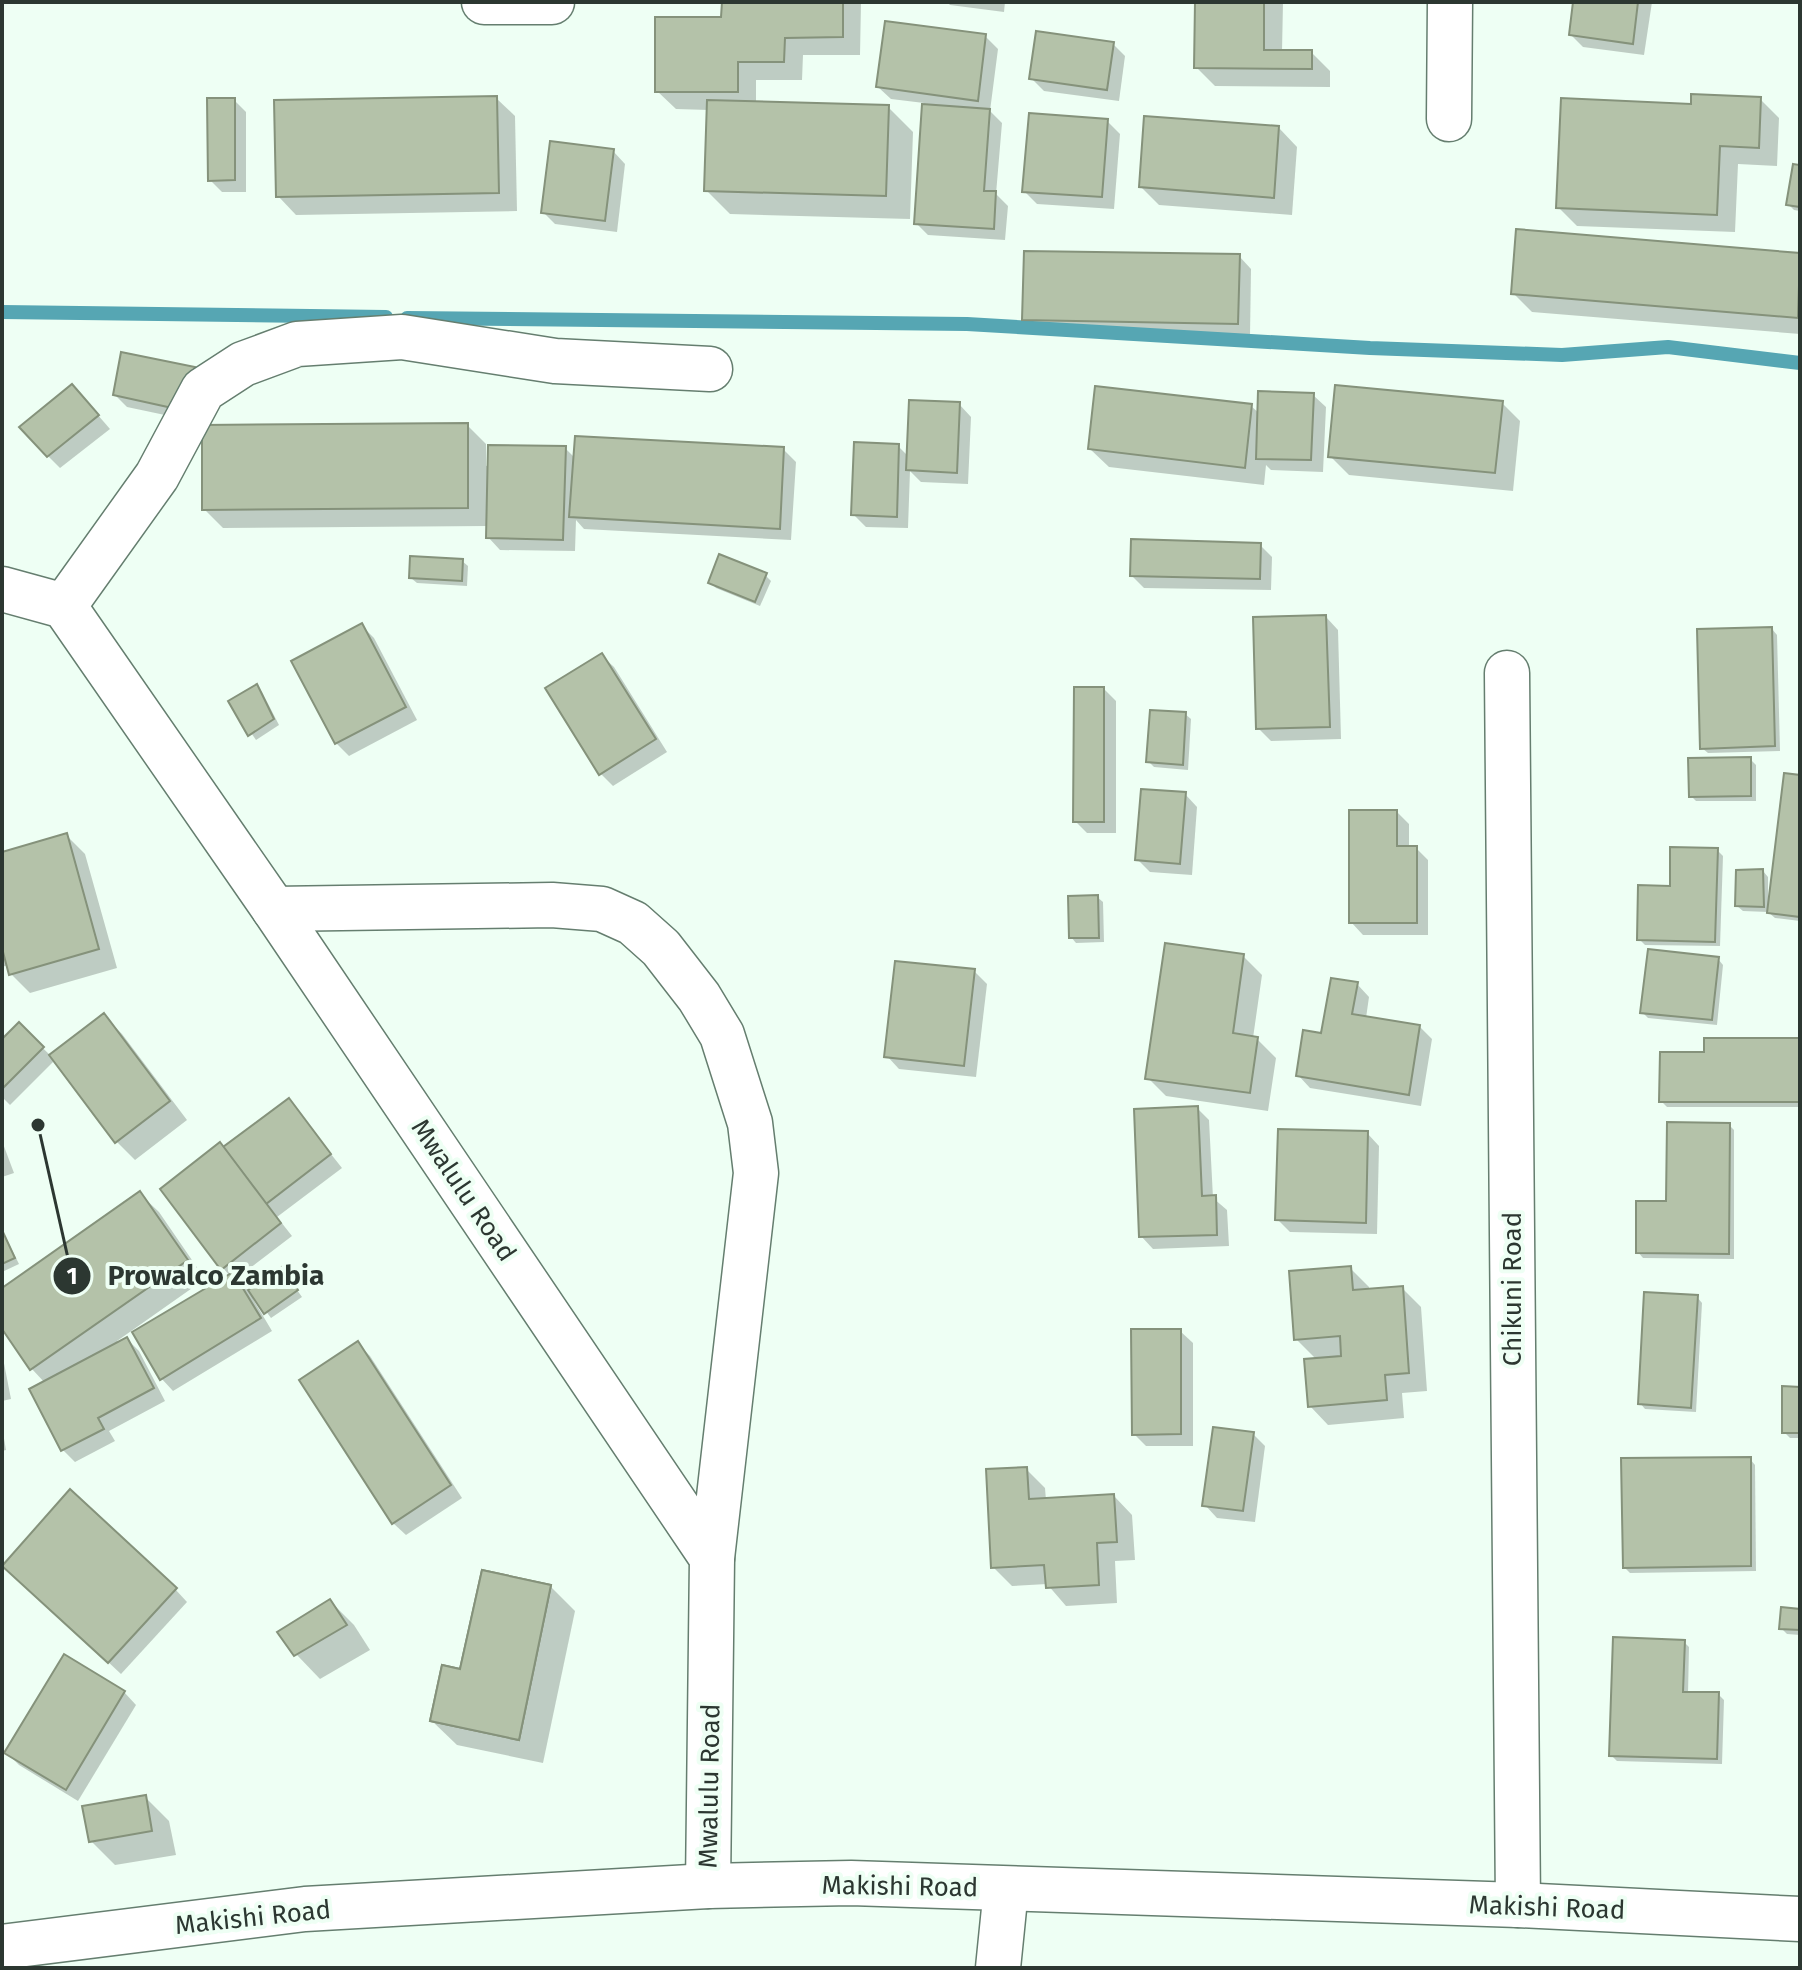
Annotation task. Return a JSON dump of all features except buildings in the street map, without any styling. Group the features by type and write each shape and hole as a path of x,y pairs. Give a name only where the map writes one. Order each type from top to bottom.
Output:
{"street":[{"path":"484,2 552,2"},
{"path":"1449,119 1450,2"},
{"path":"2,589 64,606 157,476 203,390 243,364 297,344 402,337 555,361 710,369"},
{"name":"Mwalulu Road","path":"64,606 274,909 712,1558 708,1886"},
{"name":"Chikuni Road","path":"1507,673 1518,1905"},
{"path":"274,909 552,905 602,909 633,923 661,948 699,997 722,1035 750,1123 756,1173 712,1558"},
{"name":"Makishi Road","path":"2,1947 305,1909 708,1886 851,1883 1518,1905 1800,1919"},
{"path":"998,1968 1006,1889"}],"waterway":[{"path":"2,312 386,317"},
{"path":"407,318 967,324 1370,348 1562,355 1668,347 1800,363"}],"place":[{"name":"Prowalco Zambia","path":"38,1125"}]}
